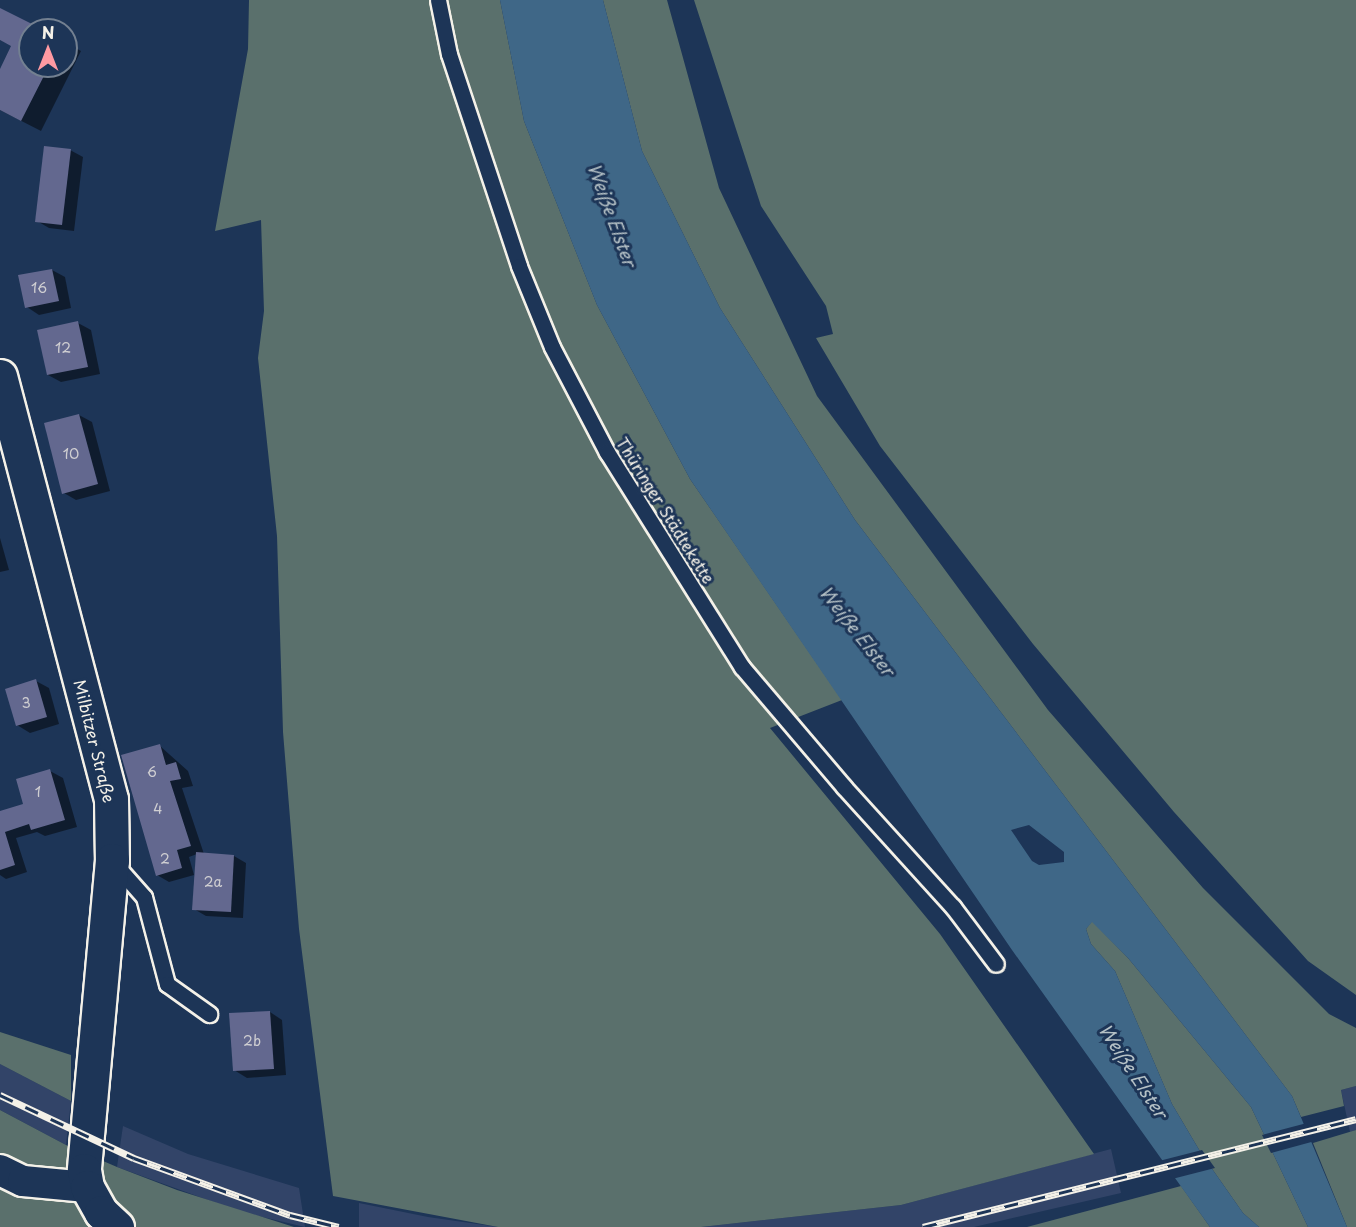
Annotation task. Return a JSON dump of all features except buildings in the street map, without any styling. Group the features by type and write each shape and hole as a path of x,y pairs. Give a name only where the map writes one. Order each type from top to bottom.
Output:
{"main road":[{"name":"Milbitzer Straße","path":"0,376 111,799 111,860 84,1170 87,1187"},
{"path":"87,1187 101,1212 117,1227"}],"street":[{"path":"0,1170 22,1181 87,1187"}],"lane":[{"name":"Thüringer Städtekette","path":"438,0 449,54 519,266 552,347 607,452 742,667 844,788 953,907 996,964"},
{"path":"111,860 144,897 167,984 209,1014"}],"shaded area":[{"path":"0,1064 71,1101 66,1145 0,1110"},
{"path":"1356,1086 1356,1130 1350,1132 1341,1090"},
{"path":"123,1126 188,1154 299,1188 305,1227 241,1212 117,1167"},
{"path":"1111,1149 1121,1193 974,1227 701,1227 901,1205"},
{"path":"359,1203 428,1217 498,1227 359,1227"}],"green space":[{"path":"249,0 500,0 524,121 597,305 690,479 842,700 770,728 940,934 1094,1154 901,1205 701,1227 498,1227 333,1196 299,929 283,732 277,536 258,358 264,311 261,220 215,231 248,49"},
{"path":"603,0 667,0 719,188 817,396 1048,710 1203,888 1329,1014 1356,1028 1356,1086 1341,1090 1344,1106 1301,1117 1292,1096 855,520 720,308 642,151"},
{"path":"694,0 1356,0 1356,995 1308,961 1174,812 1033,644 880,446 816,338 833,334 826,306 761,206"},
{"path":"1092,921 1128,958 1251,1107 1308,1227 1259,1227 1243,1213 1201,1153 1172,1104 1115,971 1091,944 1086,929"},
{"path":"0,1032 71,1055 71,1101 0,1064"},
{"path":"0,1110 66,1145 117,1167 177,1190 294,1227 0,1227"},
{"path":"1356,1130 1356,1227 1347,1227 1313,1143"},
{"path":"1181,1186 1210,1227 1027,1227"}],"water":[{"name":"Weiße Elster","path":"500,0 603,0 642,151 720,308 855,520 1292,1096 1347,1227 1308,1227 1251,1107 1128,958 1092,922 1086,929 1091,944 1115,971 1172,1104 1201,1153 1243,1213 1259,1227 1210,1227 1012,950 690,479 597,305 524,121","holes":["1029,825 1064,852 1064,862 1039,865 1032,861 1011,830"]}],"pier":[{"path":"1307,1123 1315,1141 1271,1153 1262,1135"},
{"path":"1202,1150 1215,1168 1172,1179 1159,1161"}],"railway":[{"path":"0,1095 134,1158 290,1215 339,1227"},
{"path":"923,1227 1356,1119"}]}
